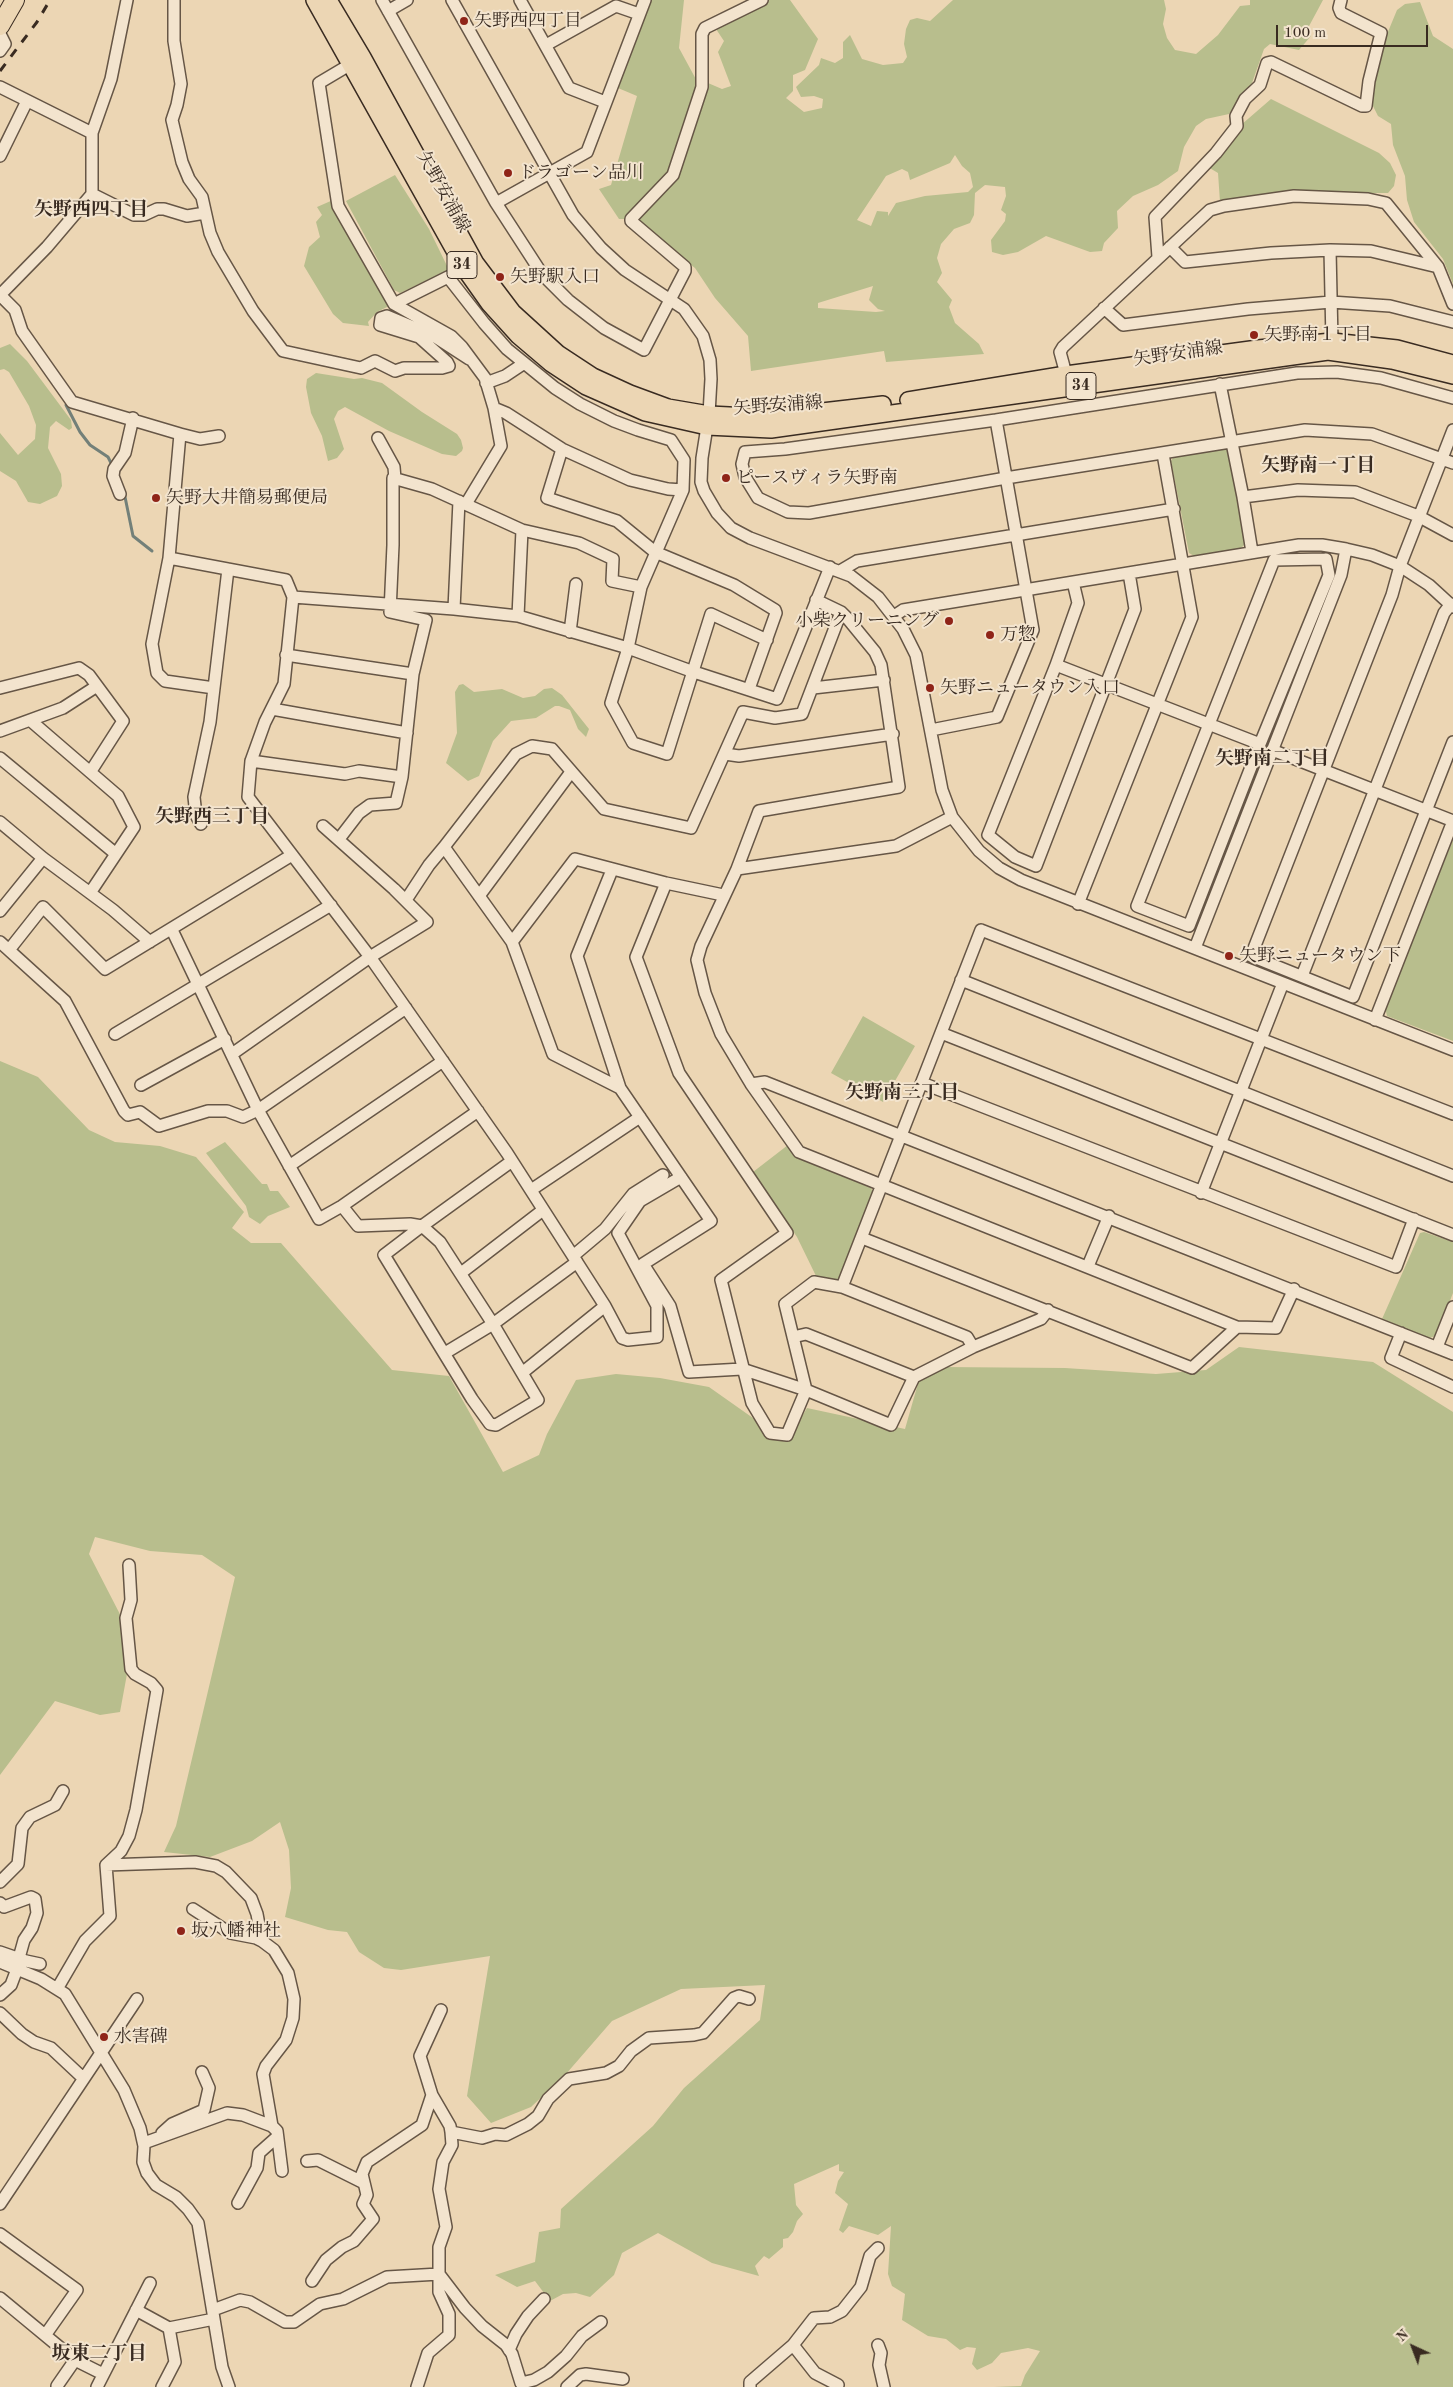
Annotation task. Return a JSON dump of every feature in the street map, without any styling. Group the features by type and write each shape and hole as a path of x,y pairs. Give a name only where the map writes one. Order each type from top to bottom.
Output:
{"highway":[{"path":"0,26 15,0"}],"main road":[{"name":"矢野安浦線","path":"314,0 357,60"},
{"name":"矢野安浦線","path":"329,0 357,60 465,270 490,304 513,331 550,364 605,397 658,417 708,421 771,430 1328,352 1392,360 1453,376"},
{"name":"矢野安浦線","path":"708,421 833,410 919,399 1066,374 1258,348 1332,341 1397,348 1453,364"}],"street":[{"path":"127,0 111,79 92,133 92,194 46,247 0,295 15,310 22,331 72,402 102,413 133,418 200,439 219,436"},
{"path":"174,0 174,41 181,84 172,120 182,162 189,178 202,197 210,234 218,252 254,311 283,351 362,368 375,362 395,371 404,368 442,368 449,366 448,362 419,337 380,325 381,318 387,316 432,335 469,359"},
{"path":"382,0 496,203 542,274 568,300 604,328 644,350 686,270 685,267 631,219 673,175 702,88 702,34 705,28 762,0"},
{"path":"388,11 407,0"},
{"path":"452,0 573,216 625,270 671,298 690,316 703,336 711,370 708,421 702,458 701,482 708,500 731,528 750,538 851,576 878,597 903,629 916,655 942,790 952,817 979,851 998,868 1021,880 1078,904 1196,948 1453,1050"},
{"path":"520,0 569,88 605,102"},
{"path":"496,203 587,152 645,0"},
{"path":"1158,257 1155,217 1216,153 1237,126 1236,116 1246,99 1260,85 1267,63 1271,62 1362,106 1366,106 1369,81 1381,33 1341,13 1339,8 1341,0"},
{"path":"546,45 616,6 640,14"},
{"path":"0,34 5,44 0,51"},
{"path":"357,60 319,83 338,206 394,304 451,336 462,347 469,359 485,378 494,408 501,446 462,503 454,608"},
{"path":"0,88 92,133"},
{"path":"0,156 27,101"},
{"path":"92,194 134,215 144,216 157,209 164,209 187,216 205,213"},
{"path":"1066,374 1060,352 1063,347 1210,210 1224,206 1294,196 1368,199 1386,203 1438,267 1453,304"},
{"path":"1170,247 1185,262 1271,253 1330,250 1370,251 1438,267"},
{"path":"1330,250 1332,341"},
{"path":"394,304 448,277 484,323 523,364 580,404 638,430 671,440 684,460 683,490 641,586 628,648 611,703 633,743 668,754 691,672 711,614 767,640"},
{"path":"1104,308 1123,325 1248,309 1331,302 1390,306 1453,322"},
{"path":"486,383 505,376 523,364"},
{"path":"1453,398 1381,378 1337,372 1297,373 996,420 785,449 744,452 742,464 745,477 758,498 779,508 798,513 809,513 1006,478 1305,430 1372,434 1441,457 1453,464"},
{"path":"1220,384 1252,552"},
{"path":"494,408 506,413 562,448 630,480 668,490 683,490"},
{"path":"120,494 113,476 114,469 125,453 133,418"},
{"path":"931,730 997,717 1033,630 996,420"},
{"path":"1453,430 1418,516 1392,595 1251,956 1353,996 1453,742"},
{"path":"180,434 169,558 152,644 158,673 165,681 214,688"},
{"path":"378,438 394,467 396,479"},
{"path":"562,448 547,498 617,521 655,552 734,585 775,610 776,613 749,689"},
{"path":"1078,904 1192,617 1163,454"},
{"path":"338,840 359,813 370,805 396,803 402,777 413,674 426,620 390,612 393,478 432,489 522,530 578,543 613,559 612,581 641,586"},
{"path":"1243,497 1298,490 1355,492 1418,516 1453,535"},
{"path":"292,597 454,608 518,616 628,648 691,672 777,699 816,600 835,569 857,561 1174,509"},
{"path":"518,616 522,530"},
{"path":"894,616 903,610 1299,545 1346,548 1372,555 1400,566 1428,584 1452,605 1444,613 1302,976"},
{"path":"1196,948 1341,575 1346,548"},
{"path":"169,558 286,580 292,597 284,684 265,722 251,761 248,797 370,957 478,1111 605,1306 622,1338 657,1337 657,1306 618,1232 640,1201 680,1176"},
{"path":"1326,559 1329,576 1260,744 1189,926 1137,906 1209,724 1274,560 1326,559"},
{"path":"201,824 196,815 194,797 210,722 228,569"},
{"path":"1073,582 1078,603 1056,665 988,835 1015,857 1036,866 1136,609 1129,573"},
{"path":"570,632 576,584"},
{"path":"816,600 841,612 875,652 884,680 900,787 759,811 737,869 723,895 697,960 705,993 721,1034 751,1084 798,1152 1237,1327 1276,1328 1294,1289"},
{"path":"406,900 429,864 516,754 532,746 552,749 604,809 691,828 743,712 775,718 802,714 841,612"},
{"path":"286,655 413,674"},
{"path":"1056,665 1260,744"},
{"path":"0,688 79,668 89,675 123,721 91,771"},
{"path":"813,688 884,680"},
{"path":"0,731 32,721 63,708 97,686"},
{"path":"272,709 407,733"},
{"path":"32,721 118,796 134,827 90,892"},
{"path":"725,754 738,756 893,734"},
{"path":"1272,750 1453,821 1376,1020"},
{"path":"0,758 116,854"},
{"path":"251,761 346,774 358,771 402,777"},
{"path":"479,896 571,772"},
{"path":"737,869 896,846 952,817"},
{"path":"232,1054 370,957 427,922 406,900 323,826"},
{"path":"2,829 90,892 150,942"},
{"path":"444,847 512,942 553,1054 620,1088"},
{"path":"9,950 43,907 105,969 172,930 292,855"},
{"path":"0,911 43,858"},
{"path":"512,942 575,859 612,870 723,895"},
{"path":"612,870 577,956 620,1088 711,1221 643,1264 670,1306 689,1372 742,1369 806,1390 891,1425 914,1377 974,1347 1041,1319 1048,1310"},
{"path":"666,883 636,958 678,1073 787,1233 721,1280 752,1403 770,1433 787,1435 806,1390 785,1304 814,1282 842,1287 967,1337 974,1347"},
{"path":"115,1034 331,905"},
{"path":"172,930 258,1110 319,1219 342,1206 478,1111"},
{"path":"842,1287 981,930 1453,1114"},
{"path":"0,942 65,1001 124,1111 128,1115 140,1112 159,1126 208,1111 226,1111 243,1117 258,1110 406,1008"},
{"path":"961,980 1453,1176"},
{"path":"1201,1193 1283,983"},
{"path":"941,1033 1453,1235"},
{"path":"141,1085 225,1039"},
{"path":"289,1166 443,1061"},
{"path":"751,1084 765,1082 902,1134 1453,1354"},
{"path":"922,1083 1201,1193 1396,1267 1414,1219"},
{"path":"531,1190 640,1117"},
{"path":"342,1206 358,1226 410,1224 422,1226 440,1242 493,1324 538,1400 496,1424 490,1424 384,1255 422,1226 512,1161"},
{"path":"445,1354 493,1324 575,1259 605,1229 633,1194 663,1175"},
{"path":"461,1273 543,1210"},
{"path":"1088,1266 1109,1216"},
{"path":"862,1238 1192,1368 1237,1327"},
{"path":"522,1372 605,1306"},
{"path":"1437,1347 1453,1308"},
{"path":"1401,1333 1391,1358 1453,1387"},
{"path":"793,1337 806,1334 914,1377"},
{"path":"106,1865 121,1851 129,1836 136,1810 157,1690 151,1683 135,1674 131,1669 126,1618 131,1600 129,1565"},
{"path":"0,1882 18,1864 22,1828 30,1817 55,1805 63,1791"},
{"path":"106,1865 195,1862 216,1866 232,1878 250,1898 257,1914 262,1941"},
{"path":"57,1989 85,1941 110,1916 106,1865"},
{"path":"0,1903 4,1907 31,1897 35,1899 37,1913 32,1928 24,1940 11,1985 0,1995"},
{"path":"193,1909 225,1930 262,1941 274,1950 284,1963 294,1999 293,2018 286,2040 266,2066 263,2074 272,2126"},
{"path":"0,1952 65,1994 124,2090 140,2128 149,2141"},
{"path":"0,1962 40,1964"},
{"path":"451,2132 482,2138 495,2134 506,2135 528,2124 538,2116 548,2099 569,2079 606,2073 619,2066 631,2051 649,2038 694,2035 703,2032 734,1998 739,1996 749,1999"},
{"path":"0,2204 100,2051 137,1999"},
{"path":"417,2387 428,2353 449,2335 449,2314 439,2292 439,2247 446,2227 439,2189 444,2162 452,2145 451,2132 450,2126 432,2095 420,2056 441,2010"},
{"path":"0,2013 22,2034 51,2048 83,2078"},
{"path":"202,2072 208,2088 204,2110 172,2124 149,2141 143,2162 147,2173 156,2185 176,2197 198,2223 222,2367 229,2387"},
{"path":"312,2281 326,2260 342,2247 354,2241 373,2218 363,2204 366,2195 362,2174 367,2162 422,2125 432,2095"},
{"path":"149,2141 227,2113 243,2115 272,2126 277,2132 282,2171"},
{"path":"238,2203 258,2168 259,2154 277,2137"},
{"path":"307,2161 318,2160 364,2183"},
{"path":"0,2181 10,2188"},
{"path":"0,2234 77,2290 46,2334"},
{"path":"750,2387 750,2382 793,2345 814,2318 830,2316 842,2311 862,2287 870,2256 878,2248"},
{"path":"136,2310 169,2328 213,2314 240,2300 250,2302 285,2322 294,2322 320,2304 343,2299 387,2278 439,2274"},
{"path":"439,2274 465,2308 482,2326 506,2345 521,2383 534,2380 566,2356 582,2336 601,2322"},
{"path":"97,2387 150,2283"},
{"path":"0,2298 46,2334 75,2360 103,2374"},
{"path":"509,2350 516,2334 528,2316 544,2299"},
{"path":"162,2387 175,2362 169,2328"},
{"path":"793,2345 815,2373 838,2385 837,2387"},
{"path":"878,2345 882,2353 879,2364 884,2387"},
{"path":"57,2386 75,2360"},
{"path":"567,2387 580,2375 586,2374 623,2379"}],"green space":[{"path":"651,0 684,0 679,48 698,83 667,176 624,219 619,219 599,189 611,185 637,96 618,88"},
{"path":"769,0 790,0 818,39 805,70 793,75 793,91 786,98 804,112 822,108 823,99 814,96 801,97 796,87 819,65 821,58 835,63 843,58 843,42 850,35 862,59 883,65 903,63 907,57 904,44 906,29 910,20 917,18 930,21 953,0 1164,0 1166,9 1163,24 1167,38 1175,50 1196,54 1218,35 1240,6 1250,5 1250,0 1323,0 1308,28 1311,36 1299,50 1270,44 1264,49 1252,83 1229,114 1206,119 1196,126 1184,147 1178,171 1158,185 1133,196 1117,211 1118,228 1104,243 1102,251 1090,252 1046,236 1018,252 1003,255 992,252 991,240 1005,221 1006,214 1001,210 1006,196 1005,187 985,185 975,193 974,215 970,223 954,229 941,244 937,258 942,273 937,282 952,300 949,307 955,323 979,344 984,354 886,362 884,351 751,371 748,336 715,298 695,268 637,222 636,218 674,179 697,119 708,83 722,89 731,86 718,52 724,41 714,26 754,11","holes":["955,155 962,166 970,173 973,187 968,192 925,196 896,203 888,216 888,212 877,211 871,226 857,220 886,176 902,169 908,172 910,180 950,163","873,286 869,300 878,309 885,311 818,308 818,303"]},
{"path":"1420,2 1433,36 1453,49 1453,284 1443,259 1414,222 1407,200 1405,176 1393,145 1391,124 1378,116 1371,102 1385,39 1397,10 1405,4"},
{"path":"1271,99 1379,153 1390,163 1396,175 1394,186 1388,193 1322,193 1220,202 1218,173 1208,167 1241,125"},
{"path":"395,175 429,229 449,270 400,293 394,290 346,201"},
{"path":"333,200 389,306 377,312 368,322 369,326 343,323 333,314 304,266 309,247 320,237 316,222 322,215 317,207"},
{"path":"10,344 27,361 71,420 72,428 69,430 56,421 50,427 48,448 61,474 62,486 57,496 40,504 28,502 16,481 0,471 0,433 18,455 35,439 36,425 29,406 9,372 4,369 0,370 0,348"},
{"path":"316,373 354,379 362,378 382,383 457,434 461,440 462,451 456,456 442,454 389,431 345,407 338,411 334,419 344,449 337,458 328,461 322,436 311,413 306,387 307,379"},
{"path":"1224,448 1230,453 1245,544 1240,549 1194,556 1189,553 1171,461 1174,456"},
{"path":"463,684 474,692 502,689 523,698 535,696 544,689 552,688 562,695 589,729 586,737 578,729 570,710 559,706 555,706 536,718 511,721 493,741 479,776 468,781 446,763 457,733 455,692 459,685"},
{"path":"1453,840 1453,1041 1387,1016 1385,1007"},
{"path":"863,1016 915,1046 883,1102 831,1073"},
{"path":"0,1061 38,1077 89,1130 115,1142 160,1146 196,1157 244,1212 232,1228 251,1243 281,1243 392,1370 449,1376 503,1472 539,1455 547,1434 576,1380 616,1374 660,1378 709,1387 787,1442 807,1408 905,1429 919,1380 942,1367 1065,1368 1156,1374 1206,1370 1239,1347 1373,1362 1453,1412 1453,2387 994,2387 1021,2386 1025,2375 1040,2351 1028,2348 1001,2353 992,2363 977,2370 972,2364 976,2348 967,2347 960,2350 946,2339 928,2336 902,2320 905,2294 892,2286 888,2274 891,2226 878,2235 849,2226 843,2233 839,2230 848,2204 835,2193 838,2181 844,2172 839,2171 839,2164 794,2184 796,2205 803,2214 797,2221 793,2232 788,2238 783,2239 783,2247 769,2259 764,2256 755,2266 759,2276 712,2263 658,2233 622,2253 614,2275 590,2297 576,2293 563,2294 550,2301 535,2281 517,2287 495,2275 535,2262 539,2232 560,2228 561,2209 653,2126 684,2088 760,2020 765,1985 681,1989 612,2021 566,2074 531,2107 491,2123 467,2096 490,1956 401,1970 384,1968 359,1952 347,1932 328,1930 285,1917 291,1888 289,1850 280,1822 252,1841 210,1857 164,1852 176,1826 235,1577 202,1555 150,1551 95,1537 89,1554 126,1626 127,1674 120,1712 100,1715 55,1701 0,1775"},
{"path":"225,1142 262,1184 267,1184 270,1191 278,1191 290,1207 268,1216 260,1224 249,1217 246,1206 206,1153"},
{"path":"788,1145 797,1157 871,1188 874,1194 840,1279 833,1282 816,1276 797,1237 753,1172"},
{"path":"1424,1232 1453,1242 1453,1293 1436,1336 1429,1338 1382,1319 1420,1233"}],"waterway":[{"path":"66,405 80,432 90,445 108,457 112,465"},
{"path":"124,492 133,536 152,551"}],"railway":[{"path":"0,71 37,22 50,0"}],"place":[{"name":"矢野西四丁目","path":"464,21"},
{"name":"ドラゴーン品川","path":"508,173"},
{"name":"矢野駅入口","path":"500,277"},
{"name":"矢野南１丁目","path":"1254,335"},
{"name":"ピースヴィラ矢野南","path":"726,478"},
{"name":"矢野大井簡易郵便局","path":"156,498"},
{"name":"小柴クリーニング","path":"949,621"},
{"name":"万惣","path":"990,635"},
{"name":"矢野ニュータウン入口","path":"930,688"},
{"name":"矢野ニュータウン下","path":"1229,956"},
{"name":"坂八幡神社","path":"181,1931"},
{"name":"水害碑","path":"104,2037"}],"district":[{"name":"矢野西四丁目","path":"91,210"},
{"name":"矢野南一丁目","path":"1318,466"},
{"name":"矢野南二丁目","path":"1272,759"},
{"name":"矢野西三丁目","path":"212,817"},
{"name":"矢野南三丁目","path":"902,1093"},
{"name":"坂東二丁目","path":"99,2354"}]}
